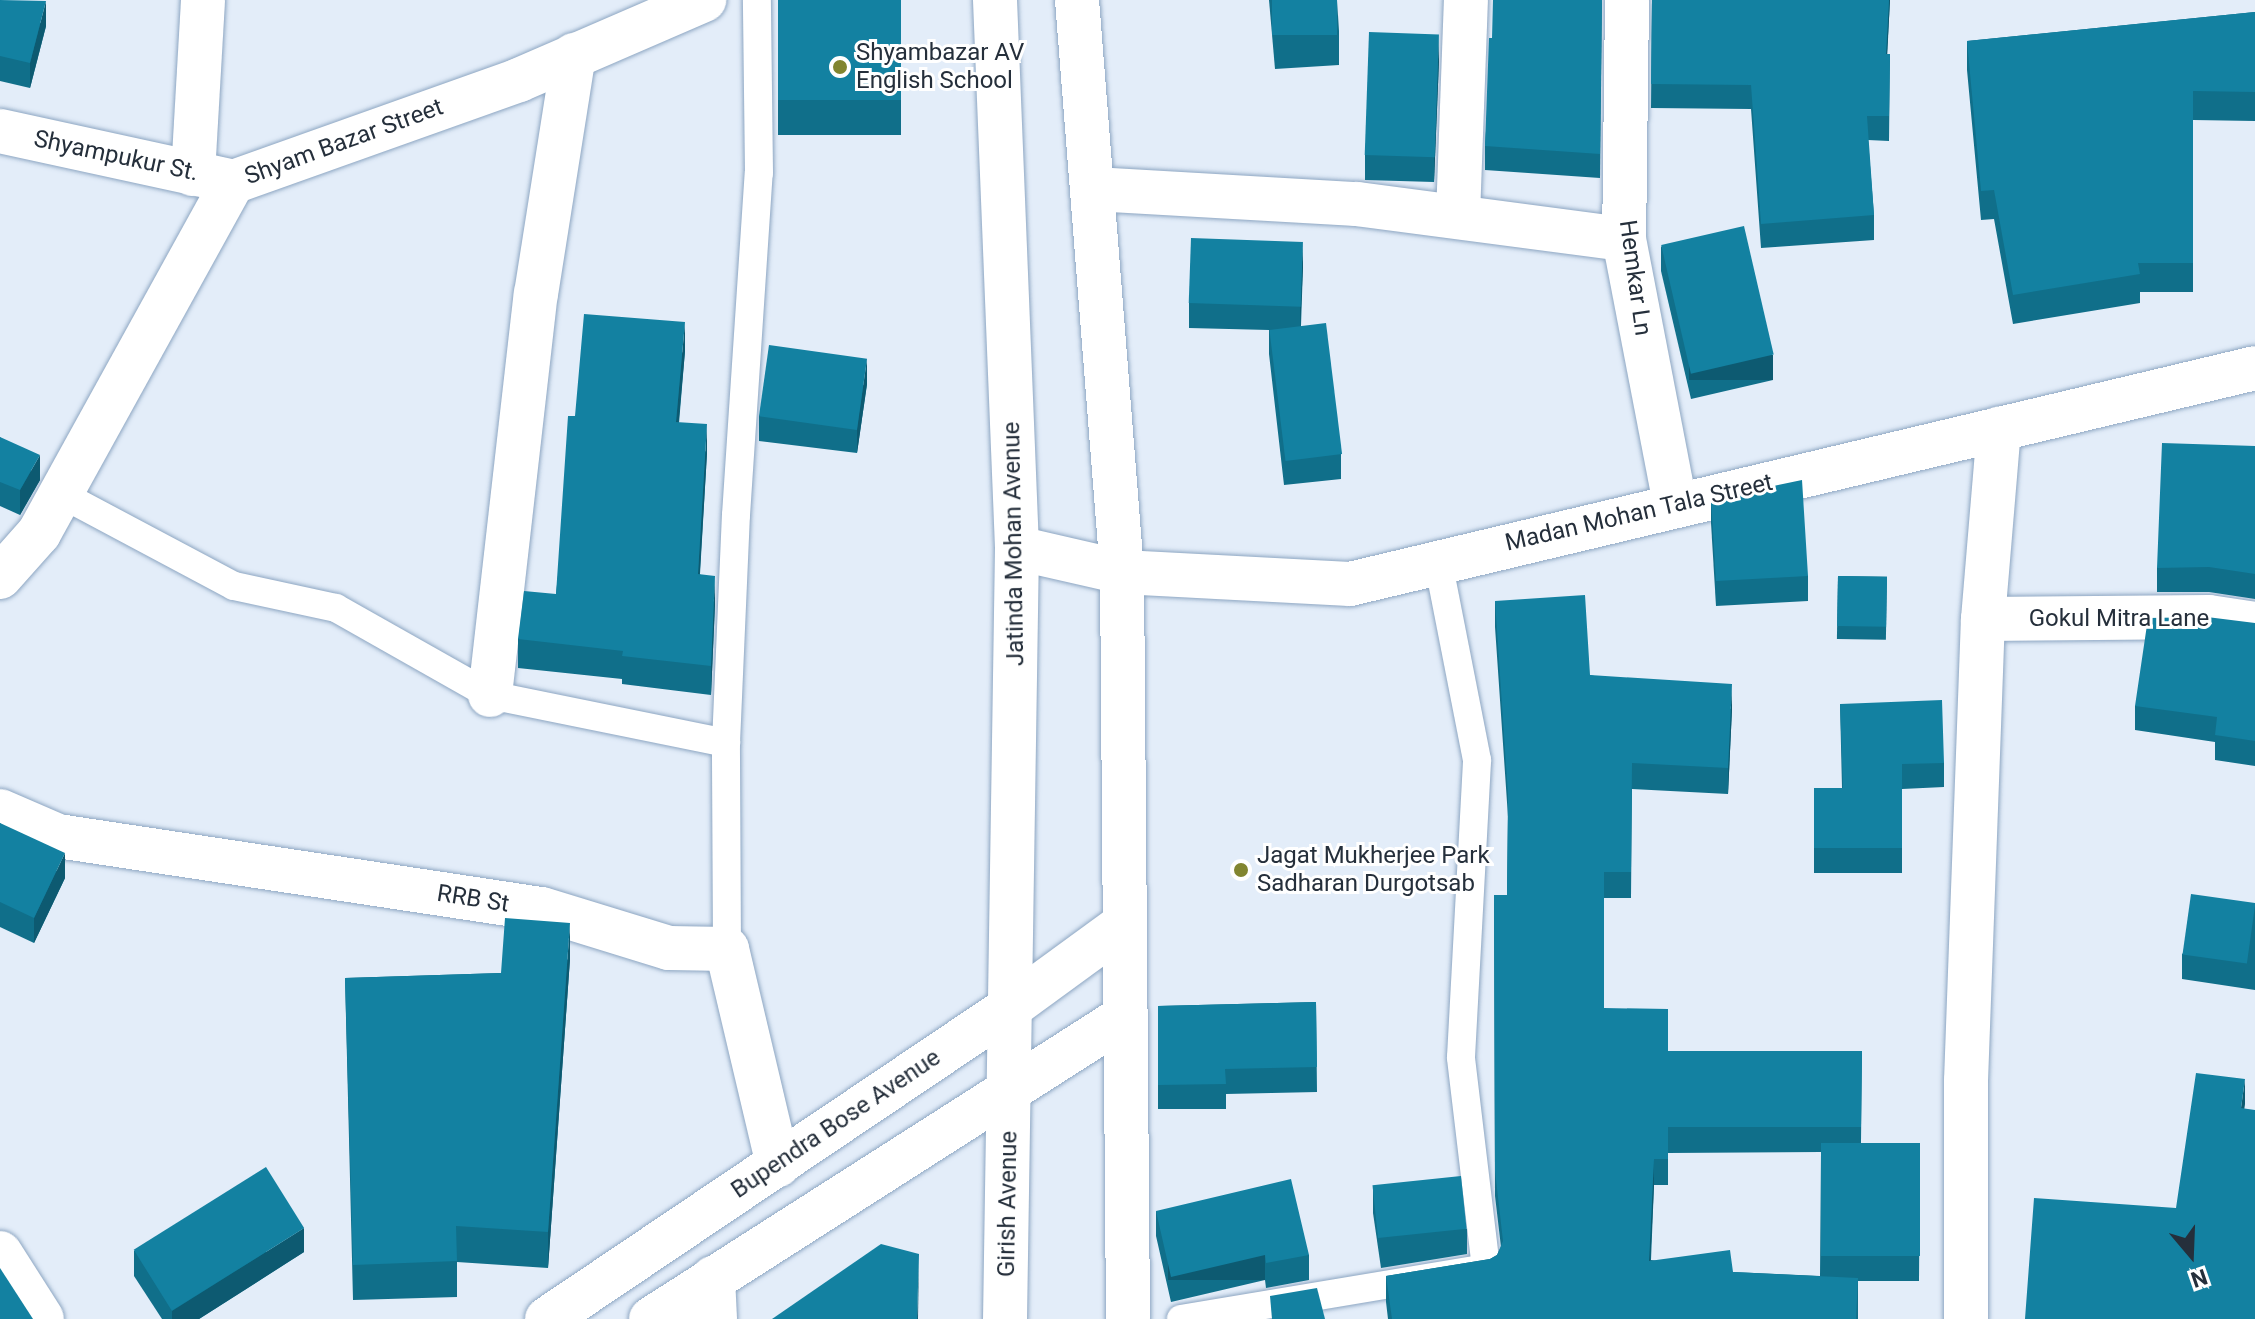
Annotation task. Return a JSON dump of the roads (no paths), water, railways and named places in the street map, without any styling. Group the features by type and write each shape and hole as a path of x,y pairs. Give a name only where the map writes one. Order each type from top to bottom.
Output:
{"street":[{"path":"203,0 213,178"},
{"name":"Shyam Bazar Street","path":"0,577 39,533 61,494 213,178 519,80 704,0"},
{"name":"Jatinda Mohan Avenue","path":"995,0 1017,548 1011,1088"},
{"path":"1077,0 1122,572 1128,1319"},
{"path":"1458,216 1466,0"},
{"name":"Hemkar Ln","path":"1627,0 1624,239 1675,505"},
{"path":"490,695 536,294 574,55"},
{"name":"Shyampukur St.","path":"0,131 213,178"},
{"path":"1094,189 1357,204 1624,239"},
{"name":"Madan Mohan Tala Street","path":"1017,548 1122,572 1350,584 2255,368"},
{"path":"1966,1319 1966,1081 1983,619 1999,429"},
{"name":"Gokul Mitra Lane","path":"1983,619 2209,617 2255,624"},
{"name":"RRB St","path":"0,811 58,836 542,909 669,948 727,949"},
{"name":"Bupendra Bose Avenue","path":"547,1319 1012,1006 1123,925"},
{"path":"727,949 778,1165"},
{"path":"651,1319 714,1299 1011,1088 1124,1017"},
{"name":"Girish Avenue","path":"1005,1319 1011,1088"},
{"path":"0,1253 42,1319"}],"lane":[{"path":"727,949 726,743 736,515 759,173 757,0"},
{"path":"61,494 234,586 336,608 490,695 726,743"},
{"path":"1181,1319 1486,1268 1461,1057 1477,760 1438,561"}],"place":[{"name":"Shyambazar AV English School","path":"840,67"},
{"name":"Jagat Mukherjee Park Sadharan Durgotsab","path":"1241,870"}]}
